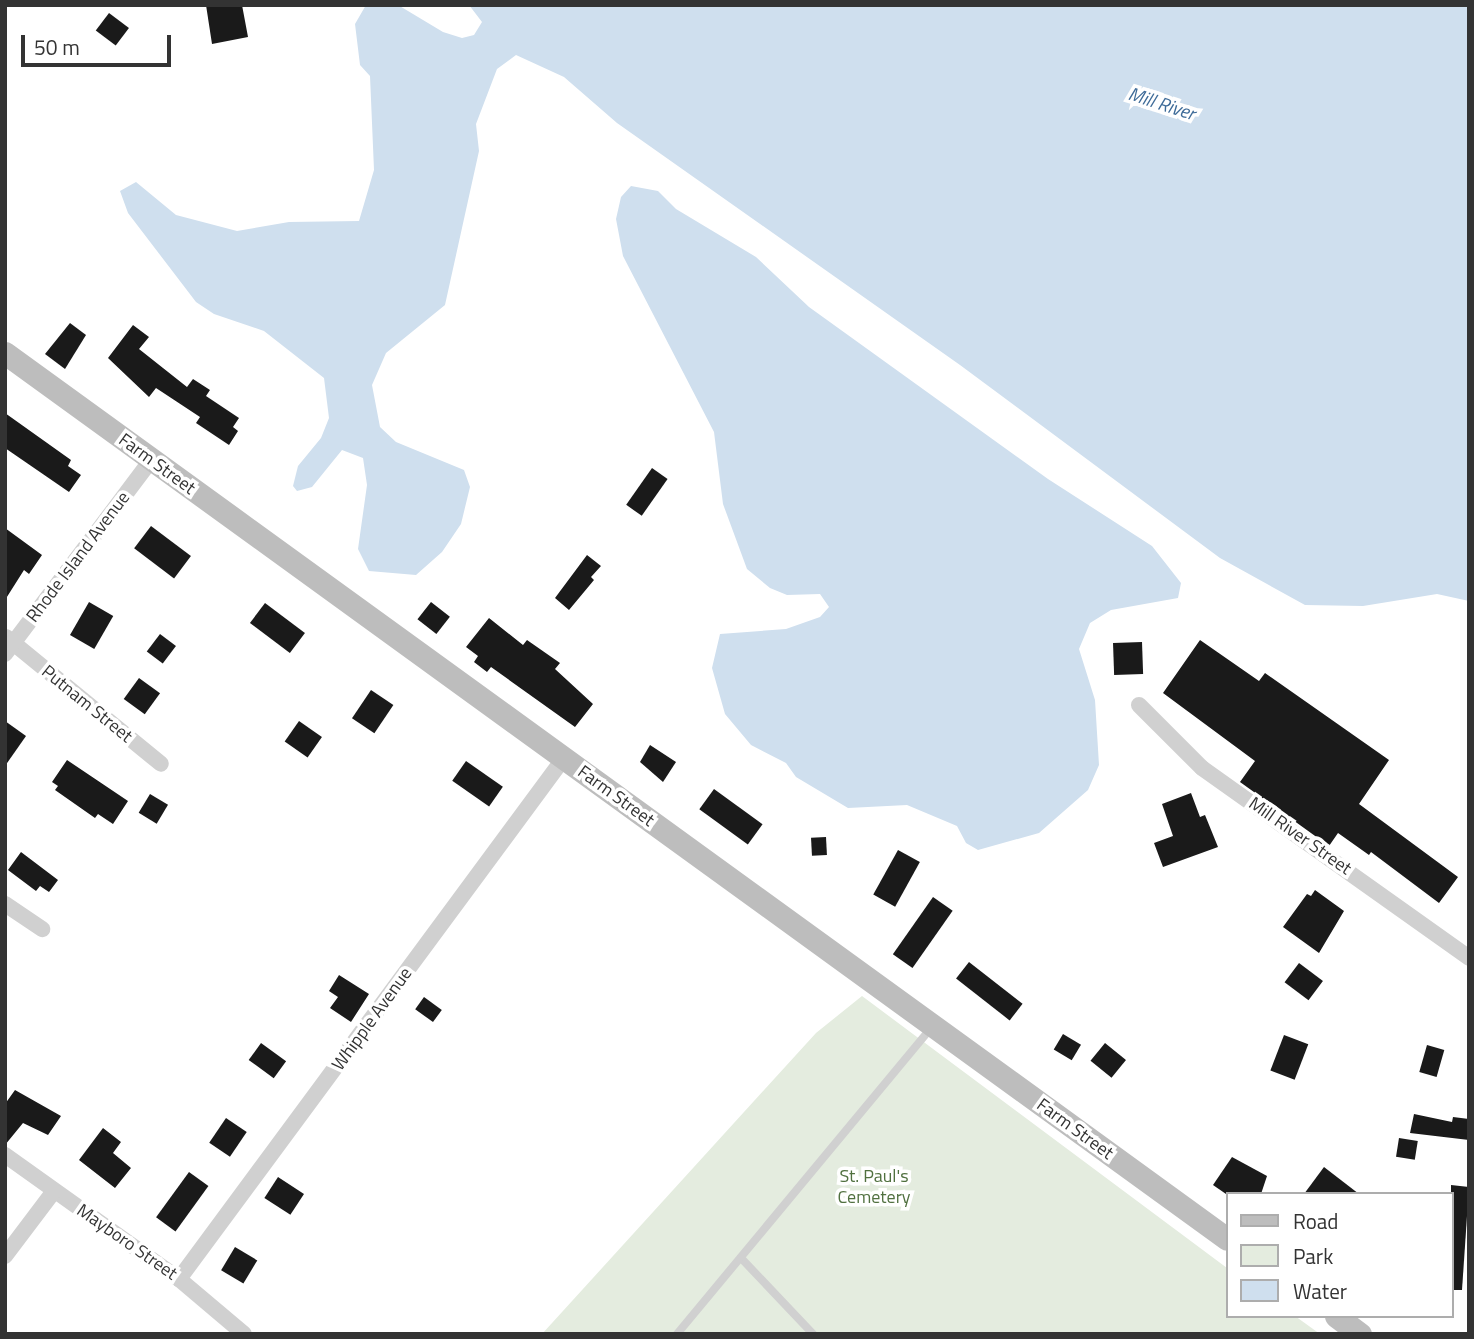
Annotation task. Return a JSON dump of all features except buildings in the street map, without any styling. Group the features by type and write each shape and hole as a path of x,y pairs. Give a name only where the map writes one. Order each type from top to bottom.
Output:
{"street":[{"name":"Farm Street","path":"5,353 1226,1239"},
{"name":"Rhode Island Avenue","path":"8,645 151,460"},
{"name":"Putnam Street","path":"8,645 161,764"},
{"name":"Mill River Street","path":"1139,705 1202,768 1469,958"},
{"name":"Whipple Avenue","path":"179,1279 564,758"},
{"path":"5,904 42,929"},
{"name":"Mayboro Street","path":"5,1154 179,1279 236,1332"},
{"path":"5,1256 54,1191"},
{"path":"1339,1318 1360,1334"}],"lane":[{"path":"677,1334 933,1026"},
{"path":"741,1258 813,1334"}],"green space":[{"name":"St. Paul's Cemetery","path":"862,996 1226,1267 1226,1318 1298,1318 1320,1334 542,1334 816,1033"}],"water":[{"name":"Mill River","path":"366,5 398,5 443,32 462,38 474,35 482,22 469,5 1469,5 1469,601 1437,594 1363,606 1305,605 1220,558 960,365 617,123 564,77 516,55 497,69 476,124 479,151 445,305 386,353 372,385 380,427 396,442 464,470 470,487 461,524 442,552 416,575 369,571 358,549 367,485 363,458 342,450 312,487 297,491 293,486 298,466 321,438 329,418 324,378 264,331 214,314 196,302 128,213 120,191 136,182 176,215 237,231 289,222 359,221 374,170 370,76 360,65 355,24"},
{"path":"631,186 658,191 676,209 756,257 809,307 1048,479 1152,546 1181,583 1178,598 1111,610 1090,623 1079,649 1095,700 1099,765 1088,790 1039,833 978,850 966,843 957,826 907,805 848,808 796,777 786,763 751,745 725,714 712,668 720,634 786,629 820,617 829,607 820,594 787,595 770,588 747,569 723,504 714,432 623,256 616,219 621,197"}]}
